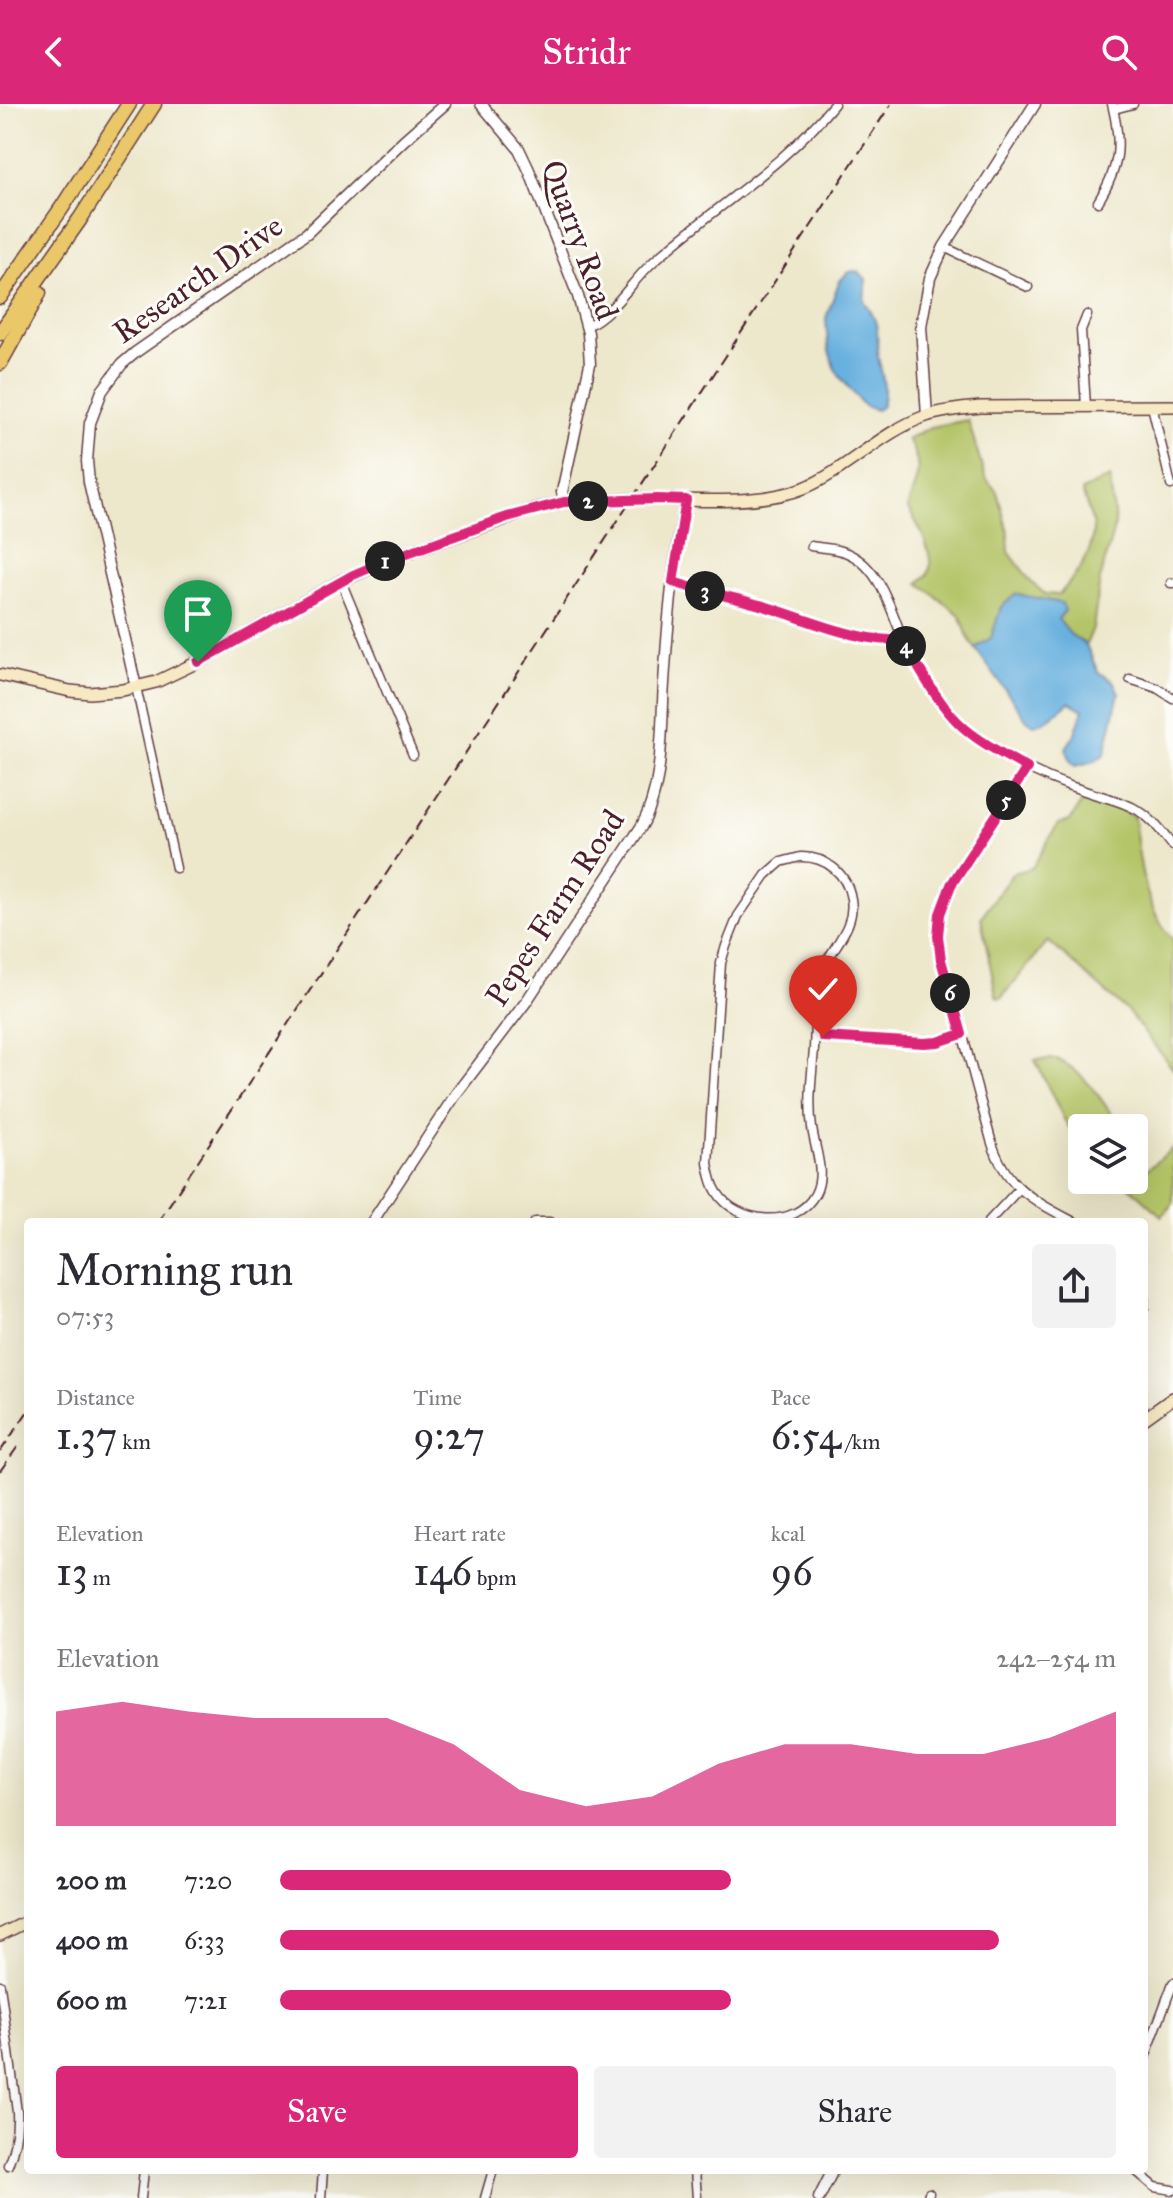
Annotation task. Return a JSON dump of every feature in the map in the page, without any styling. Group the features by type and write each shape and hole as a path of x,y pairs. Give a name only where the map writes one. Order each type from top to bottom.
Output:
{"highway":[{"path":"0,297 129,104"},
{"path":"0,333 80,219 154,104"},
{"path":"0,282 90,166"},
{"path":"0,363 80,219"}],"main road":[{"path":"0,675 70,691 101,693 136,687 176,674 341,581 507,517 564,502 766,498 786,494 817,482 896,430 952,409 1173,406"},
{"path":"1148,1412 1173,1398"},
{"path":"0,1935 24,1923"}],"street":[{"name":"Research Drive","path":"136,687 89,482 87,441 102,391 116,370 136,352 307,233 445,104"},
{"name":"Quarry Road","path":"481,104 519,149 587,326 590,364 562,492 564,502"},
{"path":"587,326 606,315 652,263 794,148 834,104"},
{"path":"927,416 921,326 926,291 944,247 1035,104"},
{"path":"1098,202 1111,181 1118,155 1113,107 1133,104"},
{"path":"944,247 1028,287"},
{"path":"1086,406 1081,330 1087,315"},
{"path":"1152,406 1171,485"},
{"name":"Pepes Farm Road","path":"375,1218 456,1094 526,1002 651,808 658,769 673,582 686,500"},
{"path":"811,546 846,553 870,571 881,584 903,639 943,705 974,736 1027,768 1079,790 1137,809 1157,826 1173,846"},
{"path":"341,581 413,755"},
{"path":"673,582 769,607 850,633 887,640 903,639"},
{"path":"1130,679 1157,688 1173,698"},
{"path":"136,687 176,868"},
{"path":"1027,768 951,885 940,914 938,936 941,960 994,1152 1004,1172 1019,1189 1067,1218"},
{"path":"759,1218 729,1205 717,1194 708,1163 721,963 730,931 766,875 781,862 800,857 818,859 836,870 847,884 852,902 849,923 823,964 819,979 810,1108 819,1165 818,1185 813,1197 796,1213 777,1218"},
{"path":"815,1037 924,1043 962,1034"},
{"path":"992,1218 1019,1189"},
{"path":"1148,2049 1173,1983"},
{"path":"0,1985 18,2129 8,2165"},
{"path":"141,2198 144,2174"},
{"path":"321,2198 323,2174"},
{"path":"485,2198 492,2174"},
{"path":"695,2174 697,2198"},
{"path":"819,2198 831,2174"},
{"path":"1140,2174 1155,2187 1173,2190"}],"green space":[{"path":"968,420 985,477 997,492 1008,532 1009,552 1032,583 1045,594 1059,595 1082,564 1090,547 1093,528 1082,491 1110,477 1115,524 1100,579 1093,628 1086,645 1070,634 1057,619 1001,607 992,638 975,648 960,615 919,583 928,574 930,559 907,508 918,465 907,439 931,427"},
{"path":"1084,798 1112,805 1134,817 1144,882 1155,912 1173,939 1173,1069 1128,1012 1048,941 1002,997 996,995 981,917 1013,873 1032,868 1058,824 1070,821"},
{"path":"1057,1059 1066,1064 1083,1078 1111,1114 1068,1114 1068,1125 1035,1060"},
{"path":"1173,1148 1173,1203 1162,1216 1138,1194 1148,1194 1148,1169"}],"water":[{"path":"853,271 866,279 864,301 877,328 877,352 884,394 881,407 876,410 864,406 840,377 828,347 826,318 839,282"},
{"path":"1016,594 1062,603 1065,611 1058,619 1070,634 1086,645 1098,672 1114,682 1119,693 1105,754 1095,761 1075,766 1066,748 1074,736 1083,710 1069,702 1046,721 1034,725 1027,720 975,648 991,638 1001,607"}],"railway":[{"path":"161,1218 891,104"},
{"path":"0,1452 24,1417"},
{"path":"0,1471 19,1445"}],"route":[{"path":"198,662 353,575 507,517 564,502 686,500 673,582 769,607 850,633 894,641 903,639 955,720 974,736 1027,768 943,901 938,927 941,960 962,1034 924,1043 823,1037"}]}
